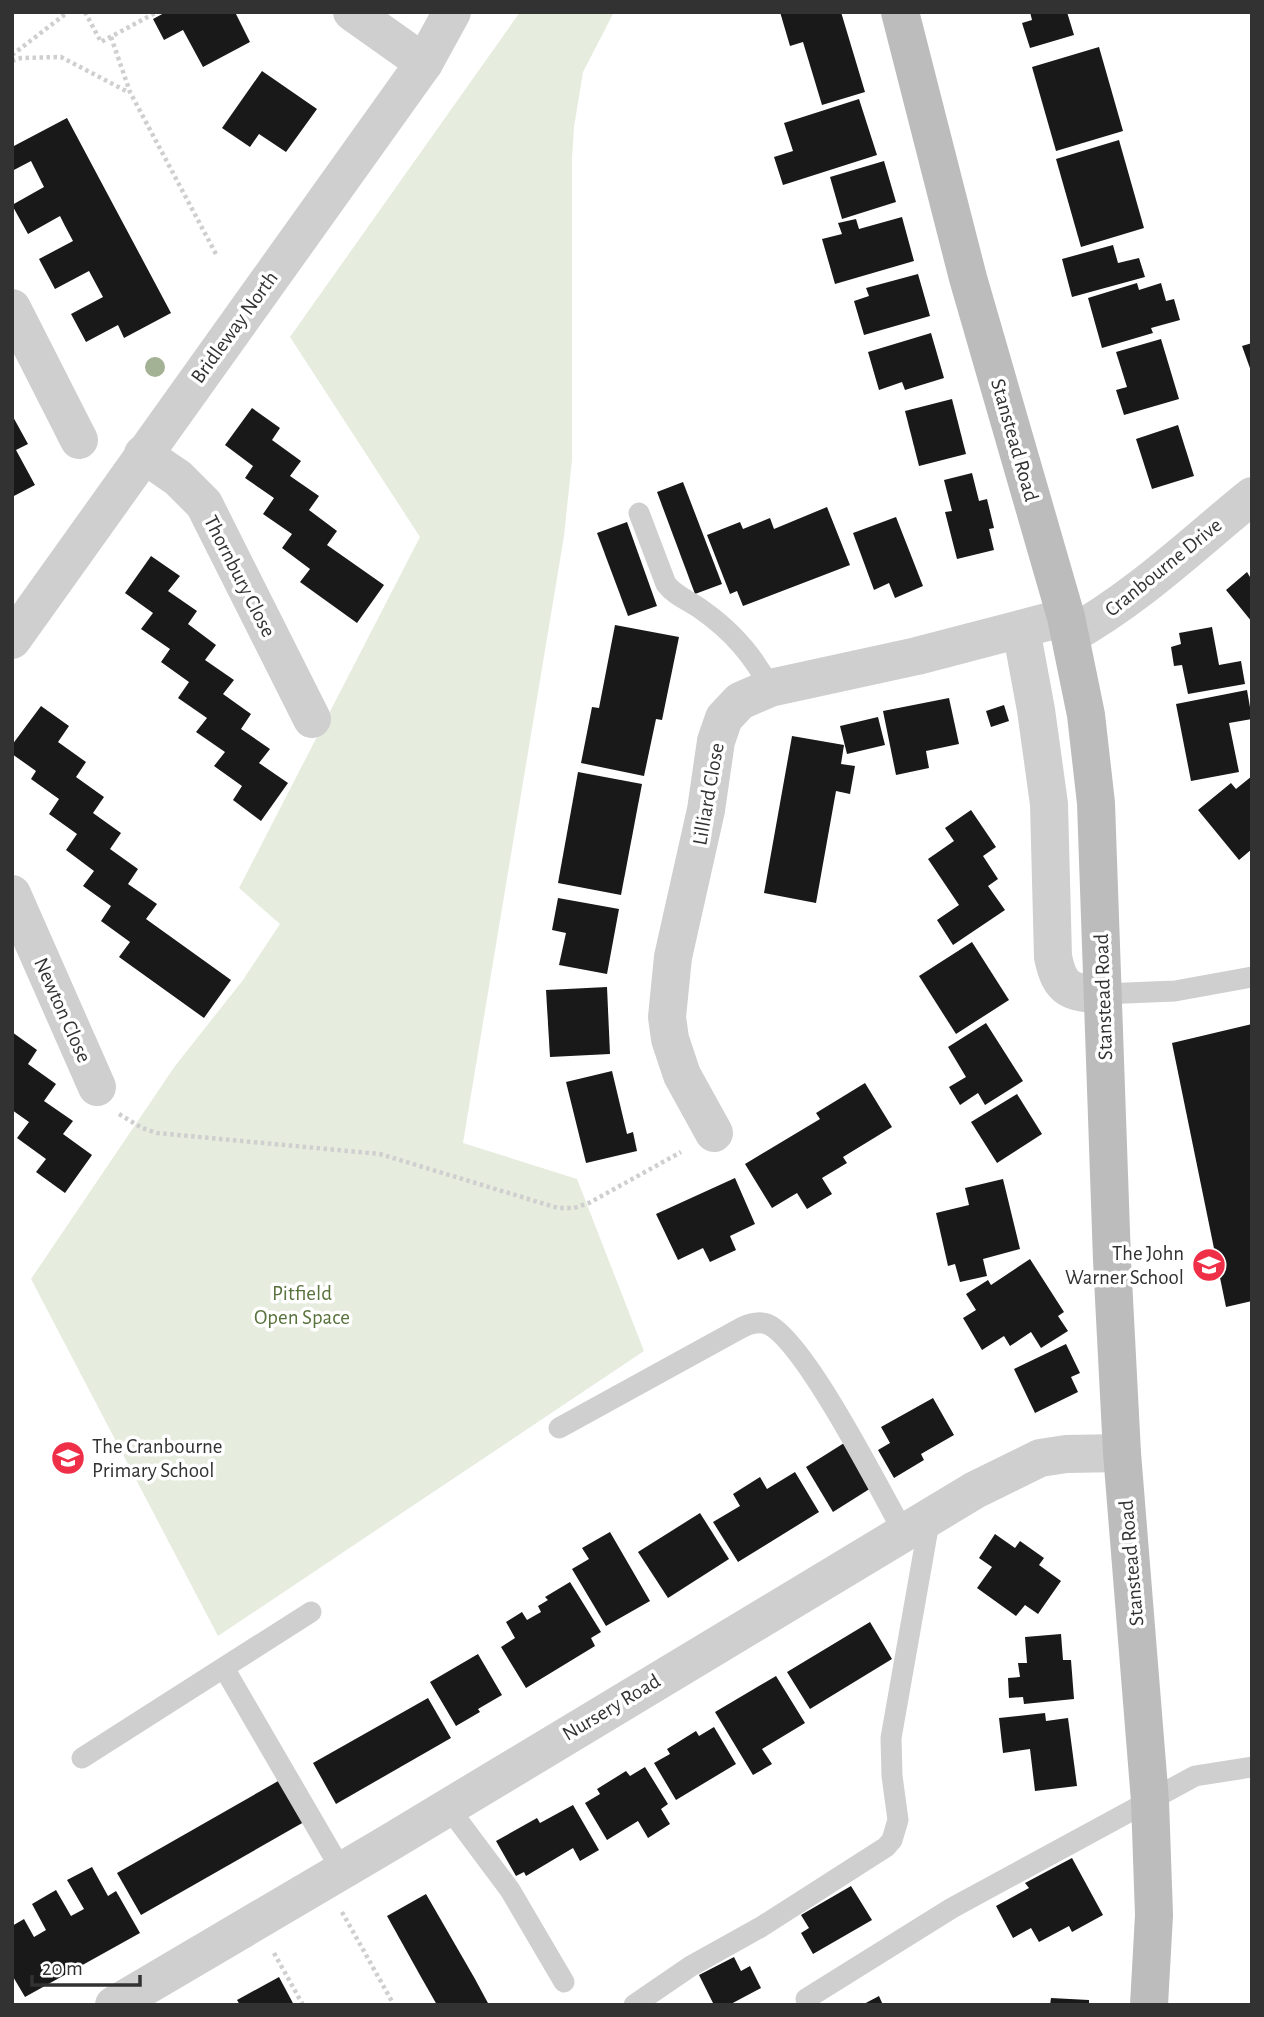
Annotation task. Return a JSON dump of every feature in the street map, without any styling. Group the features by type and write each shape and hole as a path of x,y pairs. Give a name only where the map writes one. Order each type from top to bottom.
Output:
{"street":[{"path":"352,12 424,63"},
{"name":"Bridleway North","path":"12,640 424,63 452,12"},
{"name":"Stanstead Road","path":"900,12 968,278 1068,626 1086,715 1096,803 1122,1454 1150,1801 1154,1915 1149,2005"},
{"path":"12,308 79,440"},
{"name":"Thornbury Close","path":"143,454 178,478 204,504 313,719"},
{"name":"Cranbourne Drive","path":"1068,626 1093,623 1252,496"},
{"name":"Lilliard Close","path":"714,1133 674,1057 667,1017 667,995 724,718 740,701 770,688 876,666 1021,629 1068,626"},
{"path":"1021,629 1036,709 1049,804 1053,865 1053,957 1057,973 1065,986 1075,993 1102,994"},
{"name":"Newton Close","path":"12,894 97,1087"},
{"name":"Nursery Road","path":"121,2003 998,1478 1040,1458 1066,1454 1122,1454"}],"lane":[{"path":"639,513 666,584 672,592 699,608 734,637 755,660 770,688"},
{"path":"1102,994 1175,991 1252,977"},
{"path":"559,1428 741,1328 765,1323 785,1338 814,1375 917,1525 891,1738 892,1776 898,1820 892,1840 886,1847 761,1927 691,1966 634,2005"},
{"path":"82,1758 311,1612"},
{"path":"224,1668 333,1876"},
{"path":"806,1999 964,1902 1195,1776 1252,1768"},
{"path":"448,1807 510,1890 564,1982"}],"path":[{"path":"12,55 68,12"},
{"path":"85,12 101,42 157,12"},
{"path":"111,37 130,92 217,256"},
{"path":"12,61 21,58 61,57 130,92"},
{"path":"97,1087 107,1103 127,1120 157,1133 380,1154 558,1208 574,1208 597,1200 714,1133"},
{"path":"333,1876 394,2005"},
{"path":"256,1922 303,2005"}],"green space":[{"name":"Pitfield Open Space","path":"520,12 614,12 583,72 574,127 572,460 564,536 463,1143 577,1179 644,1351 218,1636 31,1279 175,1066 243,980 280,924 239,888 420,537 290,337"}],"building":[{"path":"166,12 235,12 250,42 203,67 183,30 164,40 153,19"},
{"path":"780,12 841,12 865,92 822,105 803,42 790,46"},
{"path":"1030,12 1067,12 1074,35 1030,48 1022,23 1032,20"},
{"path":"1099,47 1123,131 1056,151 1032,67"},
{"path":"262,71 317,109 286,152 259,134 250,147 222,128"},
{"path":"859,99 877,155 783,185 774,157 793,151 784,123"},
{"path":"67,118 171,313 124,338 118,325 86,342 71,314 103,297 89,271 55,289 39,259 73,241 60,216 28,234 12,205 44,187 31,161 12,171 12,147"},
{"path":"1119,140 1144,228 1081,247 1056,159"},
{"path":"884,161 896,202 842,219 830,177"},
{"path":"902,217 914,261 835,284 822,239 842,234 838,223 856,219 859,229"},
{"path":"1113,245 1118,263 1139,258 1145,277 1072,297 1062,259"},
{"path":"918,274 930,316 864,335 854,301 869,296 866,288"},
{"path":"1137,283 1139,290 1161,283 1166,301 1174,299 1180,320 1151,328 1153,333 1102,348 1088,298"},
{"path":"931,333 944,378 905,390 902,382 879,390 868,352"},
{"path":"1161,339 1179,399 1124,415 1116,390 1127,387 1116,352"},
{"path":"1252,343 1252,371 1251,371 1242,346"},
{"path":"952,399 966,454 919,466 905,411"},
{"path":"252,408 280,428 272,440 301,461 290,476 319,496 309,510 337,531 327,545 384,585 357,623 300,582 310,569 282,548 292,534 263,514 274,498 245,478 253,466 225,445"},
{"path":"12,415 28,444 16,450 35,485 12,497"},
{"path":"1178,425 1194,476 1152,489 1136,439"},
{"path":"972,473 979,501 987,499 994,528 989,529 994,550 957,559 945,512 952,511 944,480"},
{"path":"683,482 722,584 695,594 657,492"},
{"path":"827,507 850,565 743,606 737,591 730,594 707,535 740,522 743,529 770,518 774,529"},
{"path":"896,517 923,586 895,598 889,583 874,590 853,533"},
{"path":"627,522 657,606 628,616 597,533"},
{"path":"151,556 180,576 168,591 197,611 188,624 216,645 205,660 234,680 223,694 251,714 241,729 270,749 259,763 288,783 261,821 233,800 242,786 214,766 225,752 196,732 207,718 178,698 189,682 161,662 170,649 141,629 153,613 125,593"},
{"path":"1247,572 1252,576 1252,622 1226,590"},
{"path":"615,625 679,637 662,720 656,719 644,776 581,763 592,707 599,708"},
{"path":"1212,627 1219,665 1241,661 1245,684 1188,694 1182,665 1174,666 1171,647 1181,644 1179,633"},
{"path":"1247,690 1252,719 1229,723 1239,772 1191,781 1176,704"},
{"path":"949,698 959,744 926,751 929,768 896,775 883,711"},
{"path":"1004,705 1009,721 991,727 986,711"},
{"path":"41,706 69,726 58,742 86,762 76,777 104,797 93,813 121,833 110,849 138,869 128,884 157,904 146,919 231,980 204,1018 119,957 130,942 101,921 111,906 83,886 94,871 66,850 77,834 49,814 59,799 31,779 36,771 12,754 12,745"},
{"path":"878,717 885,745 847,754 840,726"},
{"path":"792,736 844,745 841,764 855,766 850,794 836,791 816,903 764,893"},
{"path":"578,772 642,784 621,895 558,883"},
{"path":"1252,776 1252,849 1239,860 1198,810 1231,783 1236,789"},
{"path":"971,810 996,847 983,856 998,879 988,886 1005,910 953,945 937,920 959,905 928,859 954,841 945,828"},
{"path":"558,898 619,909 607,974 559,965 566,933 552,930"},
{"path":"972,942 1009,1000 956,1034 919,976"},
{"path":"607,987 610,1054 550,1057 546,990"},
{"path":"986,1023 1023,1081 985,1105 978,1093 960,1105 949,1087 966,1077 948,1047"},
{"path":"1252,1024 1252,1301 1226,1307 1172,1043"},
{"path":"12,1032 37,1050 28,1064 56,1084 44,1101 73,1121 63,1134 92,1155 65,1193 36,1172 46,1159 17,1138 29,1122 12,1110"},
{"path":"612,1071 627,1134 633,1132 637,1151 586,1163 566,1082"},
{"path":"865,1083 892,1127 843,1157 847,1163 822,1178 832,1194 807,1209 797,1193 772,1208 745,1164 820,1119 816,1113"},
{"path":"1017,1094 1042,1134 997,1163 971,1122"},
{"path":"735,1178 755,1224 730,1236 736,1250 710,1262 703,1248 678,1260 656,1214"},
{"path":"1003,1179 1020,1249 983,1259 987,1276 960,1282 955,1264 948,1266 936,1213 969,1205 965,1188"},
{"path":"1030,1259 1064,1312 1058,1316 1068,1331 1041,1348 1031,1332 1010,1346 1004,1336 982,1350 963,1318 976,1310 966,1294 988,1280 991,1285"},
{"path":"1066,1344 1080,1373 1071,1377 1078,1392 1035,1413 1014,1369"},
{"path":"933,1398 954,1435 921,1454 924,1460 894,1478 878,1450 890,1443 881,1427"},
{"path":"852,1438 879,1483 833,1512 806,1467"},
{"path":"795,1472 819,1512 738,1562 713,1522 740,1506 733,1494 760,1477 767,1489"},
{"path":"700,1513 729,1559 668,1598 638,1552"},
{"path":"610,1532 650,1601 606,1626 572,1569 589,1559 582,1548"},
{"path":"995,1534 1015,1548 1020,1541 1044,1558 1039,1565 1061,1581 1038,1614 1025,1605 1016,1616 977,1588 992,1567 979,1558"},
{"path":"570,1582 601,1632 591,1638 595,1646 526,1688 501,1647 515,1638 506,1622 522,1612 527,1620 541,1612 538,1606 548,1600 545,1597"},
{"path":"870,1622 892,1659 810,1709 787,1672"},
{"path":"1061,1634 1063,1660 1071,1660 1074,1699 1024,1704 1023,1697 1009,1698 1008,1678 1020,1677 1018,1663 1027,1663 1025,1637"},
{"path":"478,1654 502,1695 456,1726 430,1682"},
{"path":"776,1676 805,1723 762,1749 772,1764 753,1775 715,1712"},
{"path":"428,1698 451,1738 336,1804 313,1763"},
{"path":"1045,1713 1046,1721 1068,1718 1077,1786 1035,1791 1030,1749 1003,1753 999,1718"},
{"path":"714,1727 736,1764 676,1800 654,1763 670,1754 667,1749 696,1731 699,1736"},
{"path":"645,1767 668,1804 661,1809 670,1824 648,1838 638,1821 607,1840 585,1803 600,1794 597,1789 626,1771 630,1776"},
{"path":"287,1776 311,1818 141,1915 117,1873"},
{"path":"573,1805 599,1850 580,1861 573,1848 526,1876 524,1872 516,1876 496,1841 537,1818 540,1823"},
{"path":"1072,1858 1103,1915 1072,1932 1069,1926 1039,1942 1031,1928 1013,1938 996,1906 1029,1888 1025,1883"},
{"path":"92,1867 108,1896 116,1891 140,1933 25,1997 12,1975 12,1926 24,1919 34,1937 46,1930 32,1904 56,1890 71,1916 84,1909 67,1880"},
{"path":"851,1886 872,1920 813,1954 801,1933 809,1928 801,1915"},
{"path":"426,1894 489,2005 437,2005 421,1977 387,1916"},
{"path":"734,1957 741,1971 750,1966 761,1988 729,2005 714,2005 699,1975"},
{"path":"279,1977 294,2005 240,2005 237,2000"},
{"path":"879,1996 883,2005 862,2005"},
{"path":"1051,1998 1089,2000 1089,2005 1050,2005"}],"place":[{"name":"The John Warner School","path":"1209,1265"},
{"name":"The Cranbourne Primary School","path":"68,1458"}]}
